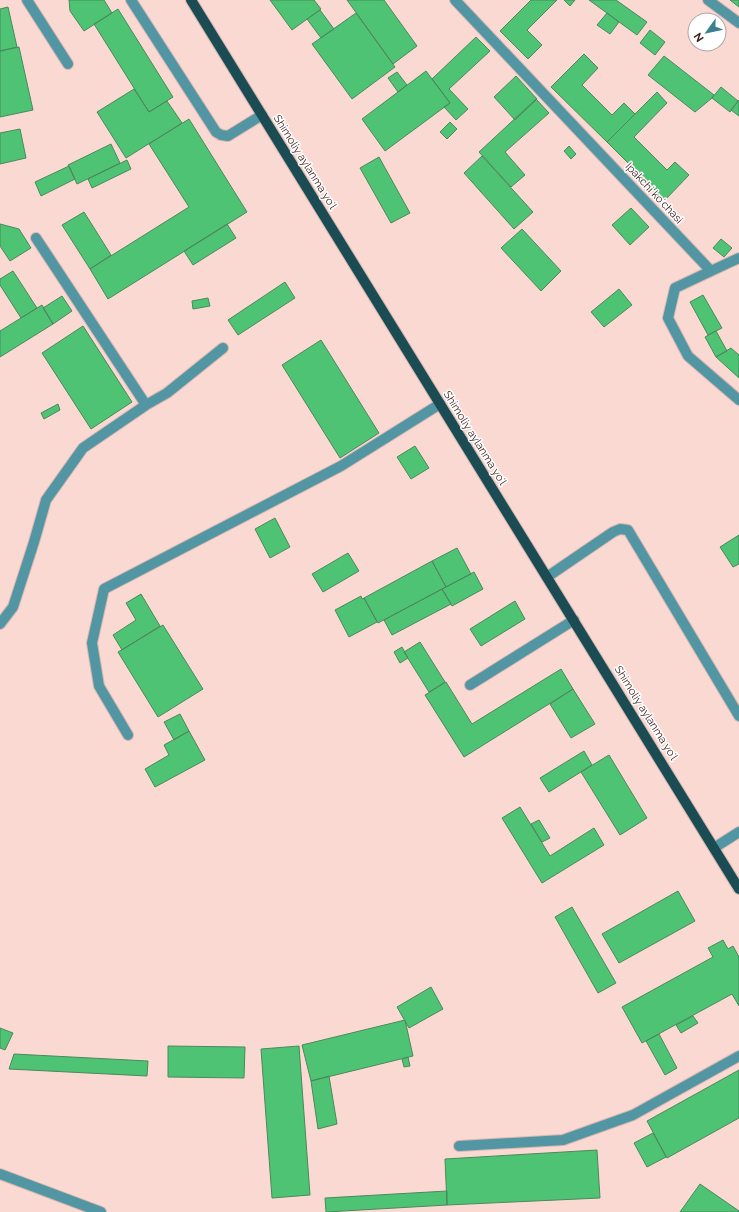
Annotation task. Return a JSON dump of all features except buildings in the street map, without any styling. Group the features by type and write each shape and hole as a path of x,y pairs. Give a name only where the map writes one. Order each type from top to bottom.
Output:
{"main road":[{"name":"Shimoliy aylanma yoʻl","path":"191,0 739,888"}],"street":[{"path":"27,0 68,64"},
{"path":"131,0 216,132 221,136 228,136 262,115"},
{"name":"Ipakchi koʻchasi","path":"454,0 711,272"},
{"path":"708,0 739,23"},
{"path":"36,238 146,405"},
{"path":"739,258 675,288 668,318 688,356 739,400"},
{"path":"0,624 13,607 46,500 82,448 146,405 167,393 223,348"},
{"path":"128,736 99,686 92,643 104,589 341,466 440,404"},
{"path":"547,577 613,532 620,529 628,530 739,716"},
{"path":"470,685 574,620"},
{"path":"714,848 739,832"},
{"path":"459,1146 563,1140 633,1115 739,1056"},
{"path":"0,1174 101,1212"}]}
